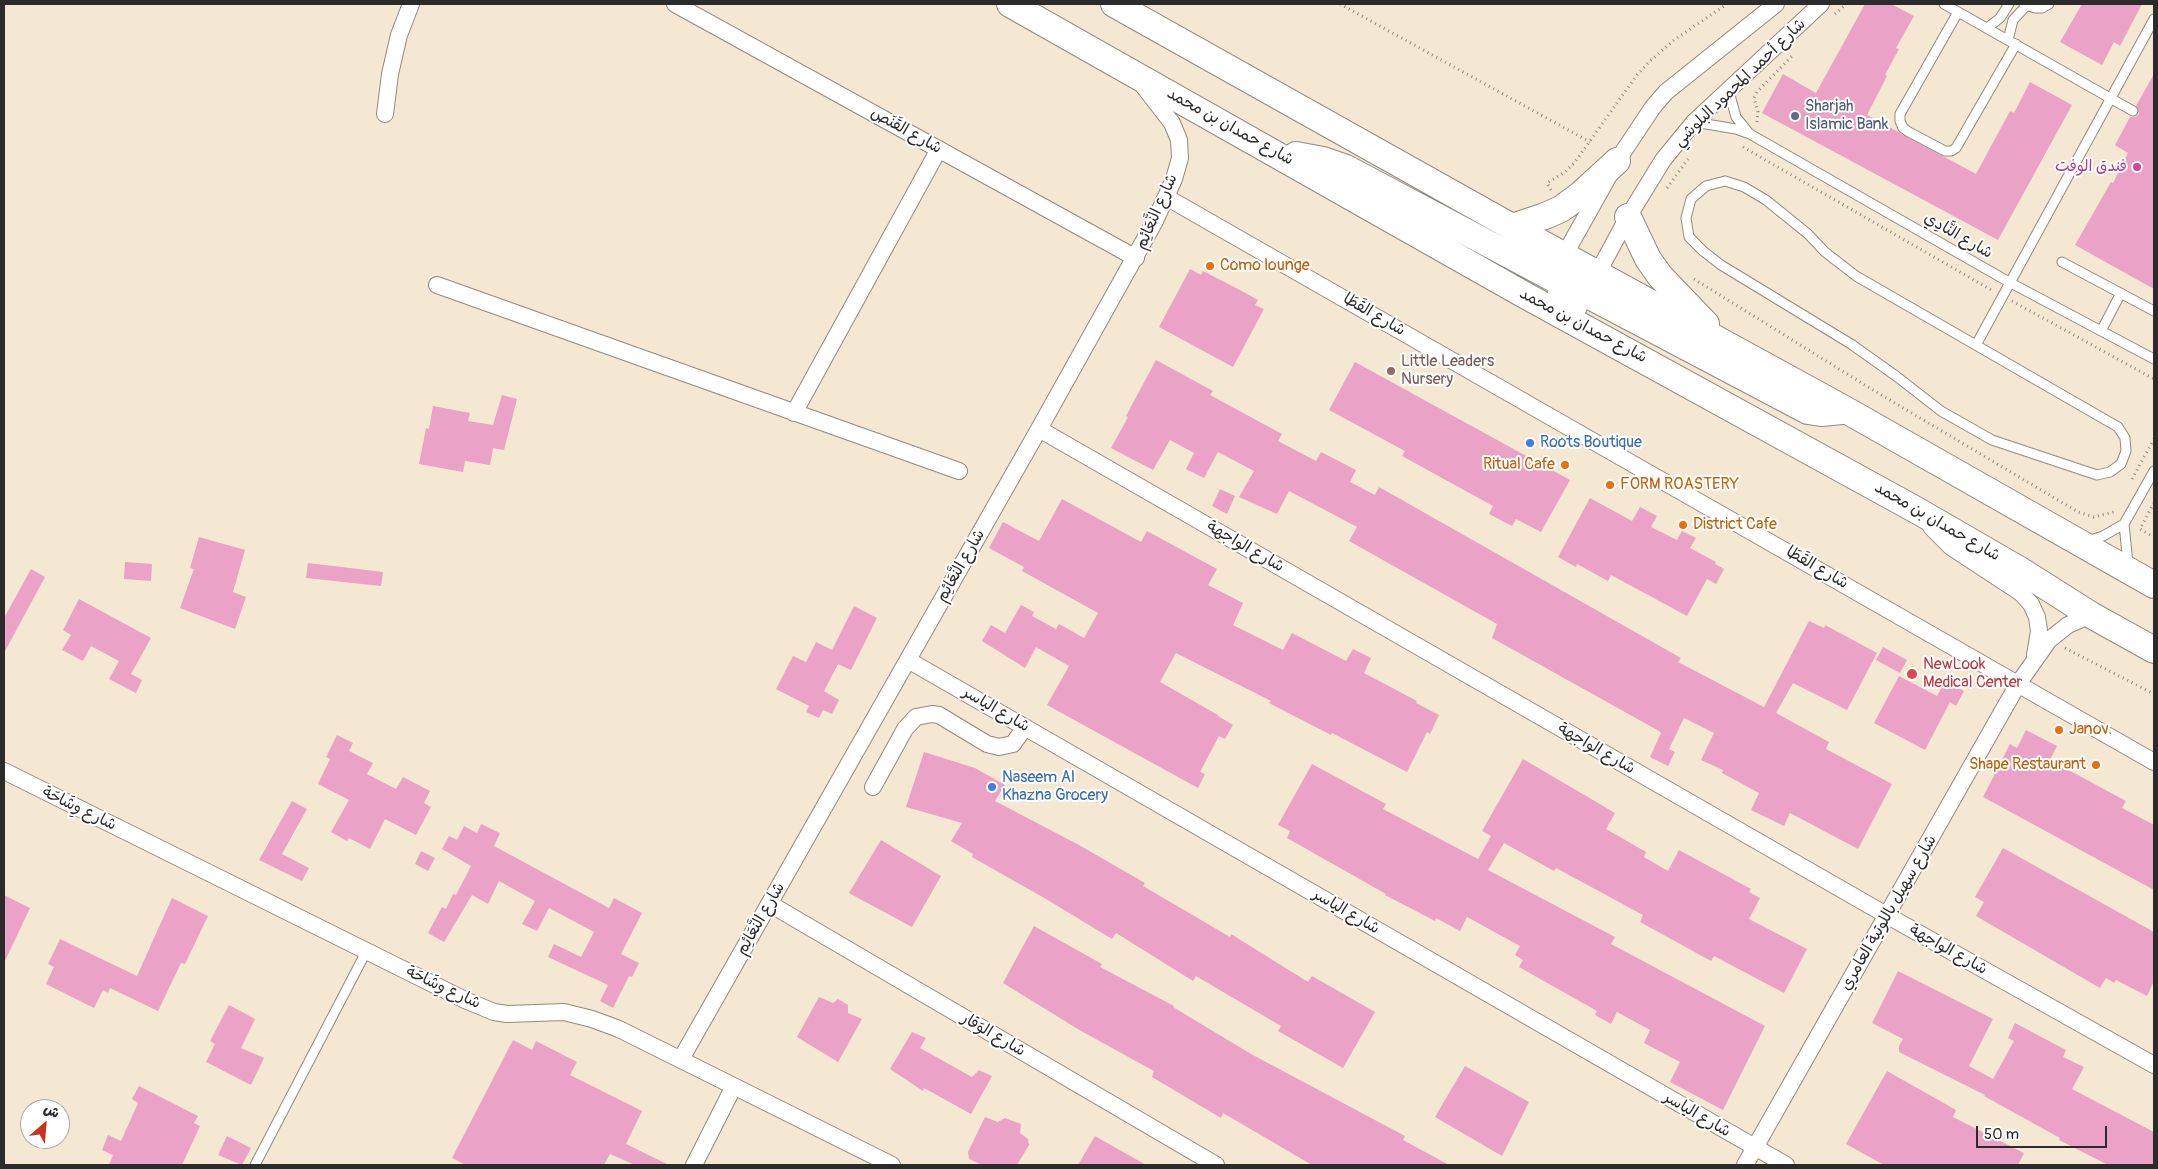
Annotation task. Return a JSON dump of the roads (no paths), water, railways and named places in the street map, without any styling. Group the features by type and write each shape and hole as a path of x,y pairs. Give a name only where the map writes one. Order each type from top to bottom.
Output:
{"main road":[{"name":"شارع حمدان بن محمد","path":"1010,4 1539,302 1918,511 2020,570 2091,615 2154,650"},
{"path":"1114,4 1565,255 1592,284 1797,406 1821,413 1846,410"},
{"path":"1276,153 1316,158 1346,168 1552,278 1574,285 1592,284 1725,344 1846,410 2154,585"},
{"path":"1512,227 1561,209 1580,195 1617,161"},
{"path":"1628,217 1648,259 1660,276 1725,344"},
{"path":"1539,302 1547,297 1592,284"}],"street":[{"path":"385,114 390,74 400,35 411,4"},
{"name":"شارع القَنَص","path":"675,4 1136,258"},
{"name":"شارع أحمد المحمود البلوشي","path":"1539,302 1617,161 1641,123 1666,92 1776,4"},
{"name":"شارع أحمد المحمود البلوشي","path":"1572,320 1628,217 1663,160 1694,122 1821,4"},
{"name":"شارع النَّعَائِم","path":"681,1059 1040,430 1136,258 1166,197 1180,158 1179,140 1172,123 1131,71"},
{"path":"794,413 939,149"},
{"name":"شارع القَطَا","path":"1166,197 2154,762"},
{"path":"437,285 959,471"},
{"name":"شارع الواجهة","path":"1040,430 1888,916 2154,1065"},
{"name":"شارع سهيل باللوتية العامري","path":"1918,511 1933,530 1951,547 2021,593 2031,604 2037,617 2039,631 2034,660"},
{"name":"شارع سهيل باللوتية العامري","path":"1745,1165 2018,684 2049,640 2068,625 2091,615"},
{"name":"شارع الياسر","path":"908,660 1786,1165"},
{"path":"873,787 905,728 916,717 932,714 939,715 987,744 1000,747 1013,744 1025,727"},
{"name":"شارع وِشَاحَة","path":"4,772 366,952 494,1012 507,1014 564,1012 592,1019 619,1029 681,1059 733,1088 892,1165"},
{"name":"شارع الوَقار","path":"770,904 1216,1165"},
{"path":"694,1165 733,1088"}],"lane":[{"path":"1944,4 2111,96 2134,111"},
{"path":"1987,28 2000,18 2009,4"},
{"path":"1958,12 1900,114 1900,122 1909,132 1945,151 1956,148 2012,42 2013,20 2026,5 2042,8 2049,4"},
{"path":"1976,345 2154,19"},
{"name":"شارع النَّادِي","path":"1730,90 1736,117 1750,134"},
{"name":"شارع النَّادِي","path":"1694,122 1736,129 1750,134 2009,282 2154,360"},
{"path":"1725,181 1744,187 1788,216 1825,252 1856,276 1976,345 2118,426 2125,438 2126,451 2121,464 2110,472 2097,475 2020,451 1966,427 1940,411 1896,376 1850,344 1741,278 1702,251 1689,236 1686,218 1691,199 1706,186 1725,181"},
{"path":"2062,262 2154,312"},
{"path":"2101,331 2122,294"},
{"path":"2080,543 2103,536 2124,524 2154,470"},
{"path":"2124,524 2125,548 2130,572"},
{"path":"256,1165 366,952"}],"place":[{"name":"Sharjah Islamic Bank","path":"1795,116"},
{"name":"فندق الوفت","path":"2137,167"},
{"name":"Como lounge","path":"1210,266"},
{"name":"Little Leaders Nursery","path":"1391,371"},
{"name":"Roots Boutique","path":"1530,443"},
{"name":"Ritual Cafe","path":"1565,465"},
{"name":"FORM ROASTERY","path":"1610,485"},
{"name":"District Cafe","path":"1683,525"},
{"name":"NewLook Medical Center","path":"1912,674"},
{"name":"Janov.","path":"2059,730"},
{"name":"Shape Restaurant","path":"2096,765"},
{"name":"Naseem Al Khazna Grocery","path":"992,787"}]}
